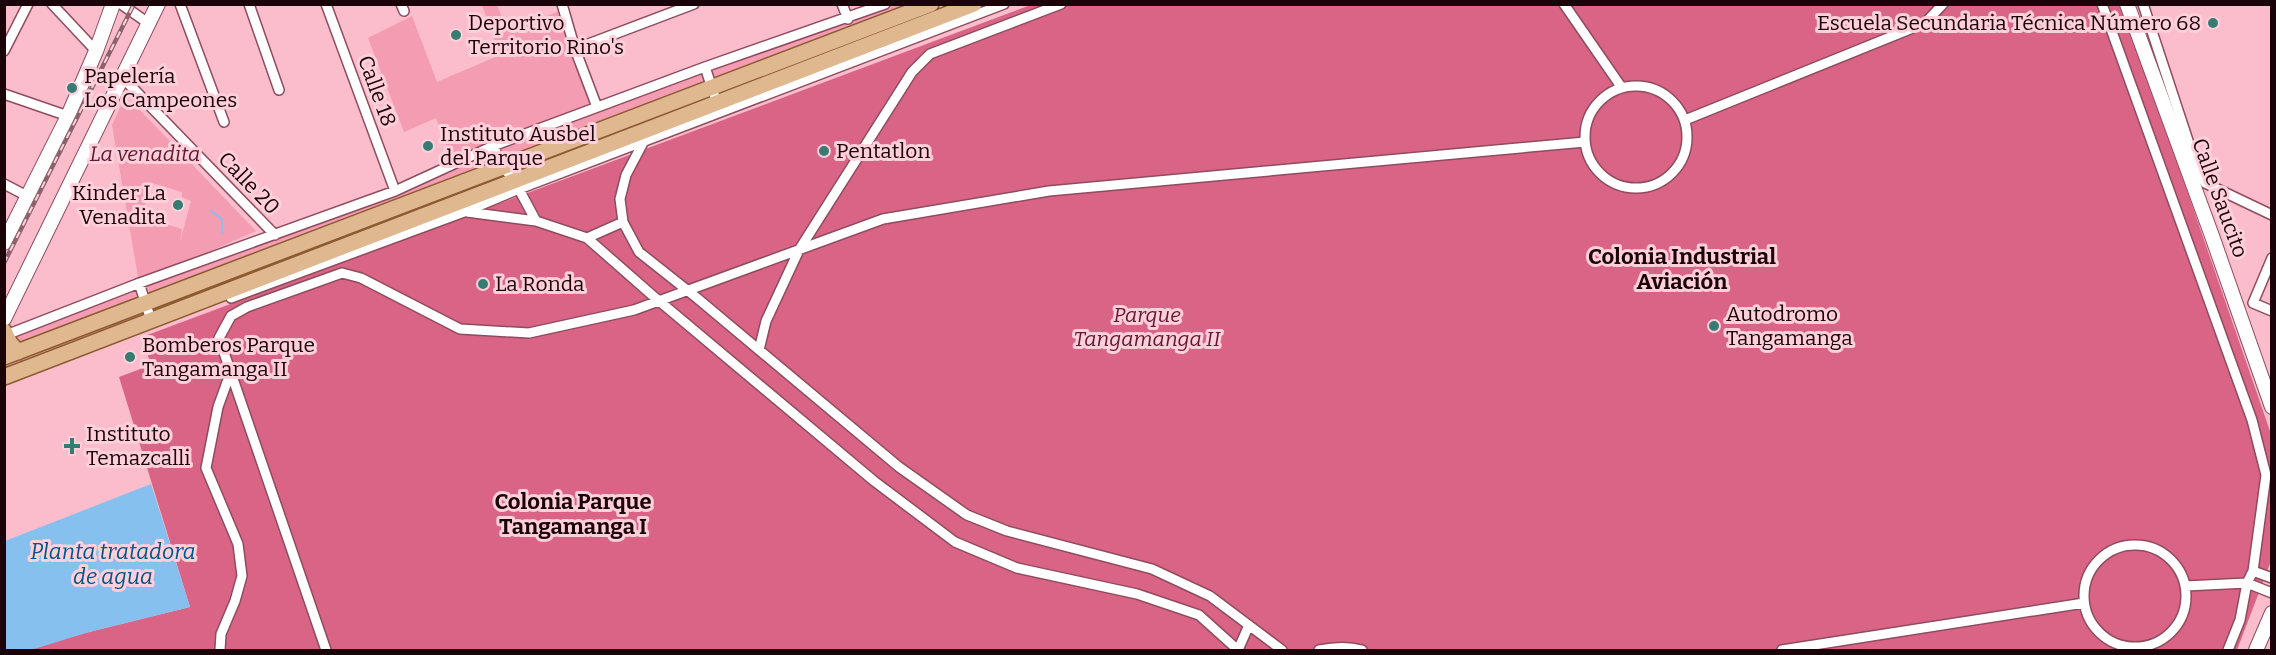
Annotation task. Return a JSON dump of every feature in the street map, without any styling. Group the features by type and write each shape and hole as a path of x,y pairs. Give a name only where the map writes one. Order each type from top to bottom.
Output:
{"main road":[{"path":"4,243 68,116 113,4"},
{"path":"4,320 158,4"},
{"path":"5,333 10,343 11,355 931,4"},
{"name":"Calle Saucito","path":"2127,4 2151,50 2271,407"},
{"path":"4,377 151,320 432,218 717,103 980,7"},
{"path":"2256,651 2271,613"}],"street":[{"path":"4,51 28,4"},
{"path":"52,4 96,51"},
{"path":"121,4 148,23"},
{"path":"180,4 224,122"},
{"path":"249,4 279,90"},
{"name":"Calle 18","path":"326,4 394,191"},
{"path":"562,4 575,49 597,107"},
{"path":"575,49 694,4"},
{"path":"843,4 848,19"},
{"path":"5,333 394,191 493,146 597,107 885,4"},
{"path":"432,218 464,212 516,184 642,142 980,7 1004,4"},
{"path":"759,350 766,321 799,250 912,72 930,54 1061,4"},
{"path":"1564,4 1622,88"},
{"path":"1685,120 1926,23 1943,4"},
{"path":"2102,4 2252,420 2266,475 2253,571 2247,583 2240,620 2228,651"},
{"path":"2143,4 2151,50 2198,171 2205,183 2271,215"},
{"path":"705,67 717,103"},
{"name":"Calle 20","path":"123,78 274,235"},
{"path":"1644,87 1658,90 1678,108 1685,120 1688,134 1686,150 1679,165 1668,177 1654,185 1638,188 1624,187 1599,172 1591,161 1585,142 1589,117 1608,94 1622,88 1644,87"},
{"path":"4,94 68,116"},
{"path":"652,128 642,142 626,175 620,199 623,222 639,252 689,291 899,467 967,515 1007,531 1152,568 1210,596 1282,651"},
{"path":"326,651 219,338 231,316 247,307 342,273 361,278 460,329 529,333 634,310 883,219 1049,191 1585,142"},
{"path":"493,146 536,221"},
{"path":"4,184 27,196"},
{"path":"464,212 536,221 587,238 874,481 955,542 1017,568 1137,594 1199,615 1238,650 1249,625"},
{"path":"587,238 623,222"},
{"path":"2271,258 2253,303 2271,311"},
{"path":"139,283 151,320"},
{"path":"220,651 221,634 235,601 242,576 238,544 206,468 218,407 231,371"},
{"path":"2138,544 2161,551 2175,562 2183,578 2187,595 2183,613 2170,633 2155,643 2138,647 2120,645 2104,637 2092,623 2084,603 2085,585 2092,568 2104,555 2120,547 2138,544"},
{"path":"2253,571 2271,578"},
{"path":"2185,586 2247,583 2271,593"},
{"path":"1782,651 2084,603"},
{"path":"1318,651 1351,647 1362,651"}],"green space":[{"path":"482,5 497,5 507,30 560,11 594,106 451,158 436,118 404,132 368,38 412,16 437,82 500,55"},
{"path":"884,5 916,5 713,83 709,70"},
{"name":"Parque Tangamanga II","path":"1031,5 2123,5 2271,434 2271,561 2237,650 22,650 190,607 119,377 151,365 142,337"},
{"path":"706,70 707,85 504,162 497,148"},
{"name":"La venadita","path":"122,104 139,109 256,231 139,283 112,125","holes":["152,183 182,192 182,197 191,201 180,242 182,229 150,219 151,213 143,210"]},
{"path":"490,152 496,162 153,301 145,285"},
{"path":"137,284 141,299 16,347 10,333"}],"water":[{"name":"Planta tratadora de agua","path":"151,484 190,607 89,632 31,650 6,650 4,647 5,541"}],"waterway":[{"path":"211,211 222,219 222,233"}],"railway":[{"path":"4,263 134,4"}],"place":[{"name":"Escuela Secundaria Técnica Número 68","path":"2213,23"},
{"name":"Deportivo Territorio Rino's","path":"456,35"},
{"name":"Papelería Los Campeones","path":"72,88"},
{"name":"Instituto Ausbel del Parque","path":"428,146"},
{"name":"Pentatlon","path":"824,151"},
{"name":"Kinder La Venadita","path":"178,205"},
{"name":"La Ronda","path":"483,284"},
{"name":"Autodromo Tangamanga","path":"1714,326"},
{"name":"Bomberos Parque Tangamanga II","path":"130,357"},
{"name":"Instituto Temazcalli","path":"72,446"}],"district":[{"name":"Colonia Industrial Aviación","path":"1682,268"},
{"name":"Colonia Parque Tangamanga I","path":"573,514"}]}
